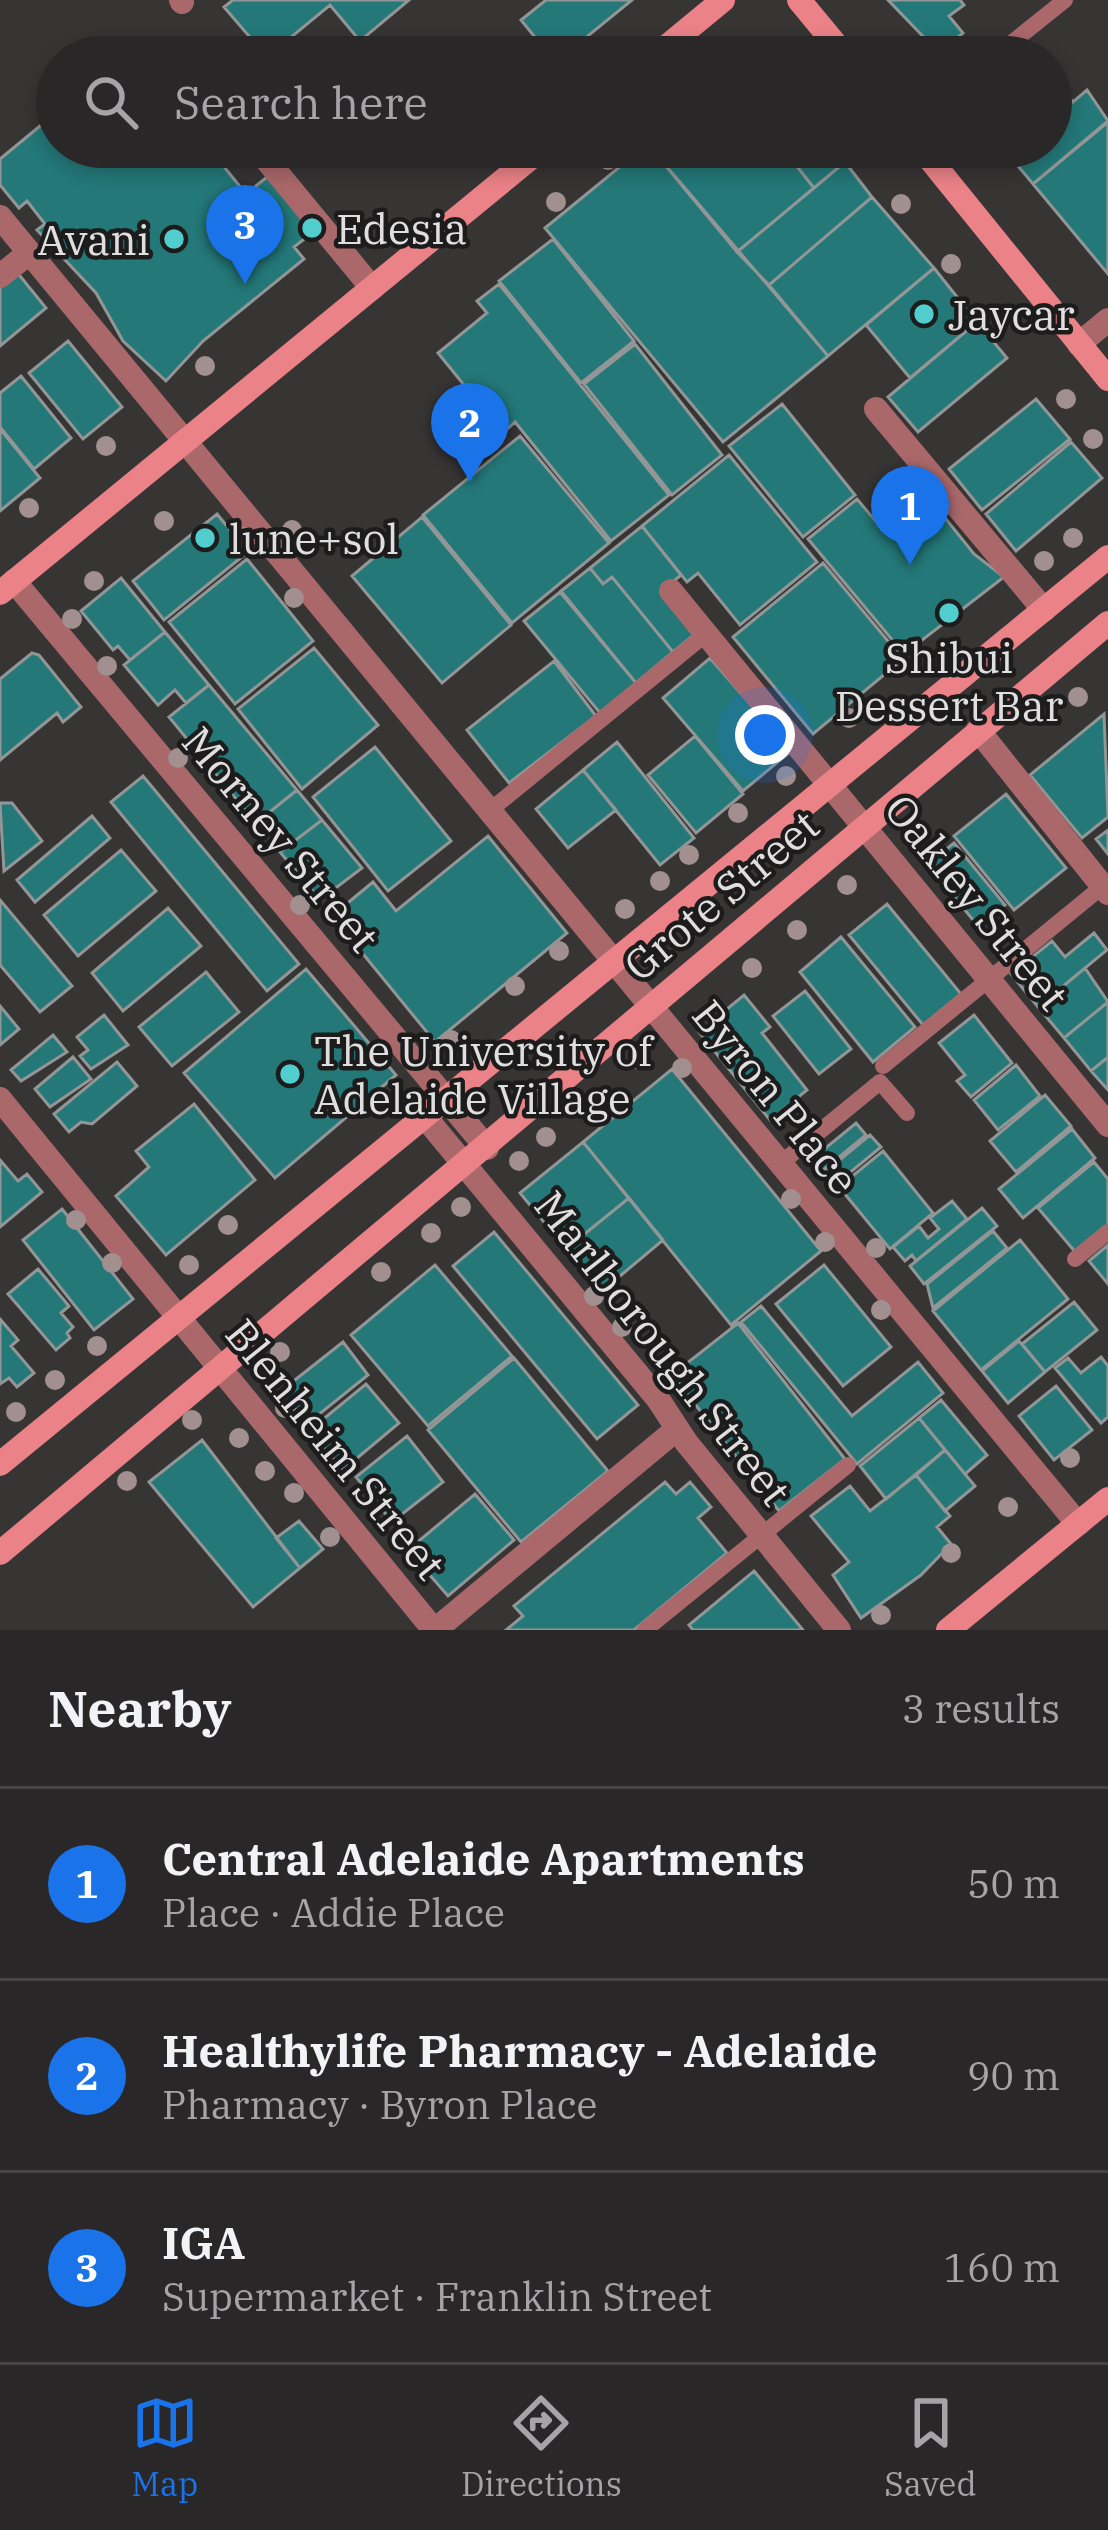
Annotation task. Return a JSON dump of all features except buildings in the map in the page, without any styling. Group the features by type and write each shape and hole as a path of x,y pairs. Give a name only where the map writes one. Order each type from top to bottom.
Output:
{"main road":[{"path":"680,36 724,0"},
{"path":"799,0 829,36"},
{"path":"7,587 518,168"},
{"path":"937,168 1108,379"},
{"name":"Grote Street","path":"0,1464 1108,557"},
{"name":"Grote Street","path":"4,1543 488,1148 650,1005 1108,623"},
{"path":"948,1630 1108,1499"}],"street":[{"path":"273,168 372,288"},
{"name":"Byron Place","path":"0,217 1078,1524"},
{"path":"0,276 29,253"},
{"path":"1079,344 1108,320"},
{"path":"876,409 1044,610"},
{"name":"Morney Street","path":"7,587 488,1148"},
{"name":"Oakley Street","path":"670,591 1108,1125"},
{"path":"978,730 1105,889"},
{"name":"Blenheim Street","path":"0,1099 435,1630"},
{"name":"Marlborough Street","path":"425,1117 658,1399 677,1430 839,1630"},
{"path":"435,1630 677,1430"}],"lane":[{"path":"1020,36 1065,0"},
{"path":"488,812 706,634"},
{"path":"883,1066 1105,889"},
{"path":"780,1164 880,1082 907,1113"},
{"path":"1075,1259 1108,1232"},
{"path":"645,1630 848,1465"}],"place":[{"name":"Edesia","path":"312,228"},
{"name":"Avani","path":"174,239"},
{"name":"IGA","path":"245,284"},
{"name":"Jaycar","path":"924,314"},
{"name":"Healthylife Pharmacy - Adelaide","path":"470,482"},
{"name":"lune+sol","path":"205,538"},
{"name":"Central Adelaide Apartments","path":"910,565"},
{"name":"Shibui Dessert Bar","path":"949,613"},
{"name":"The University of Adelaide Village","path":"290,1074"}]}
